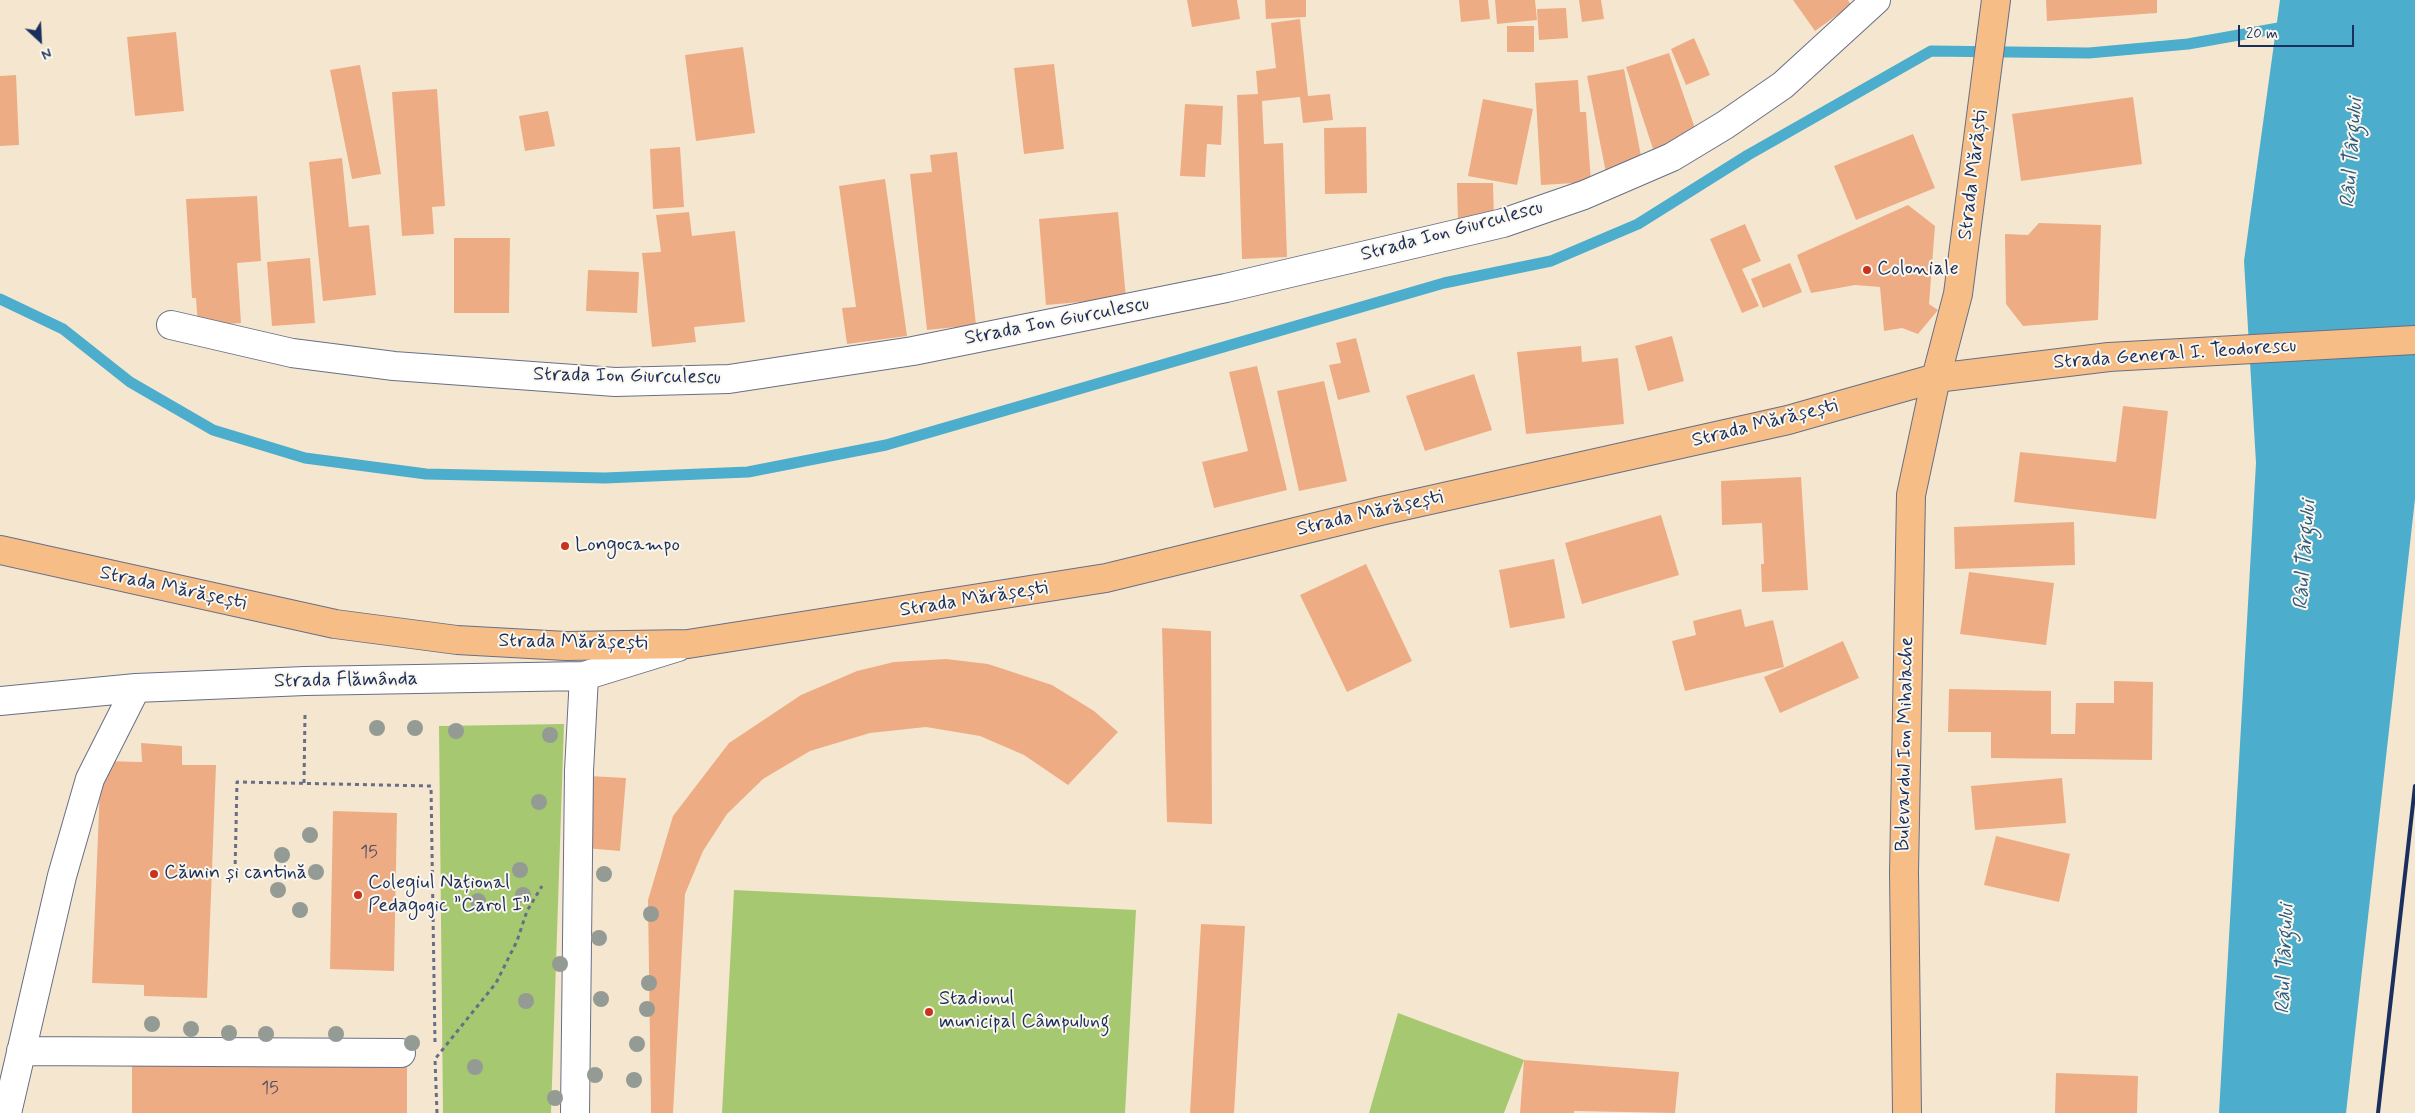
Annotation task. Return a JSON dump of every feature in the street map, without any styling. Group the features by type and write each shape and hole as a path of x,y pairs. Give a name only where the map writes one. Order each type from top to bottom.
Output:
{"main road":[{"name":"Strada Mărăști","path":"1936,378 1958,294 1995,8"},
{"name":"Strada General I. Teodorescu","path":"1936,378 2109,357 2415,340"},
{"name":"Strada Mărășești","path":"0,550 336,624 457,640 566,646 688,644 1106,578 1381,511 1788,420 1936,378"},
{"name":"Bulevardul Ion Mihalache","path":"1907,1113 1904,872 1911,495 1936,378"}],"street":[{"name":"Strada Ion Giurculescu","path":"171,325 292,353 394,366 615,382 729,379 913,351 1226,288 1503,223 1584,195 1672,157 1725,124 1783,85 1876,0"},
{"name":"Strada Flămânda","path":"0,701 136,688 305,681 584,676 688,644"},
{"path":"575,1113 579,771 584,676"},
{"path":"14,1110 21,1051 62,876 90,779 136,688"},
{"path":"21,1051 401,1053"}],"path":[{"path":"304,783 305,681"},
{"path":"235,872 236,782 431,786 437,1113"},
{"path":"436,1059 496,983 518,940 527,911 539,889 559,870 578,856"}],"green space":[{"path":"564,724 551,1113 443,1113 439,726"},
{"name":"Stadionul municipal Câmpulung","path":"734,890 1136,910 1125,1113 722,1113"},
{"path":"1398,1013 1524,1060 1504,1113 1369,1113"}],"water":[{"name":"Râul Târgului","path":"2280,0 2415,0 2415,499 2346,1113 2219,1113 2256,463 2244,261"}],"building":[{"path":"1187,0 1237,0 1240,19 1192,27"},
{"path":"1265,0 1306,0 1306,17 1266,19"},
{"path":"1459,0 1488,0 1490,19 1461,22"},
{"path":"1495,0 1535,0 1537,20 1497,24"},
{"path":"1579,0 1601,0 1604,19 1582,22"},
{"path":"1793,0 1848,0 1851,5 1815,31"},
{"path":"2046,0 2157,0 2157,13 2047,21"},
{"path":"1566,8 1568,38 1539,40 1537,9"},
{"path":"1300,19 1308,96 1330,94 1333,120 1303,123 1300,97 1262,101 1264,144 1283,143 1287,257 1242,259 1237,95 1258,94 1256,71 1276,68 1271,23"},
{"path":"1507,26 1534,26 1534,52 1507,52"},
{"path":"176,32 184,111 135,116 127,37"},
{"path":"1694,38 1710,75 1686,85 1671,49"},
{"path":"743,47 755,133 696,141 685,55"},
{"path":"1669,53 1697,134 1653,149 1626,67"},
{"path":"1054,64 1064,149 1024,154 1014,68"},
{"path":"360,65 381,174 352,179 330,70"},
{"path":"1624,69 1643,166 1606,173 1587,76"},
{"path":"16,75 19,145 0,146 0,76"},
{"path":"1578,80 1580,112 1586,112 1591,182 1541,185 1535,83"},
{"path":"437,89 445,206 432,207 434,234 402,236 392,92"},
{"path":"2133,97 2142,164 2021,181 2012,114"},
{"path":"1483,99 1533,109 1517,185 1468,176"},
{"path":"1185,104 1223,106 1221,145 1207,144 1205,177 1180,176"},
{"path":"548,111 555,146 525,151 519,116"},
{"path":"1366,127 1367,193 1325,194 1324,128"},
{"path":"1913,134 1935,188 1856,220 1834,166"},
{"path":"680,147 684,207 653,209 650,149"},
{"path":"957,152 976,325 927,330 910,174 932,172 930,155"},
{"path":"342,158 349,227 369,225 376,295 323,301 309,162"},
{"path":"885,179 907,336 847,344 842,308 856,307 839,186"},
{"path":"1457,183 1493,183 1494,222 1458,223"},
{"path":"257,196 261,261 237,263 241,323 198,326 196,298 192,298 186,199"},
{"name":"Coloniale","path":"1908,205 1935,226 1929,304 1938,310 1918,334 1902,328 1884,331 1880,287 1855,285 1811,293 1797,255"},
{"path":"689,212 692,236 735,231 745,322 694,327 696,342 652,347 642,253 661,252 656,215"},
{"path":"1118,212 1126,298 1046,305 1039,219"},
{"path":"2039,223 2101,225 2098,320 2023,326 2006,304 2005,234 2028,235"},
{"path":"1745,224 1761,261 1742,269 1759,306 1742,313 1710,239"},
{"path":"454,238 510,238 509,313 454,313"},
{"path":"310,258 315,323 272,326 267,262"},
{"path":"1790,263 1802,292 1763,308 1751,279"},
{"path":"588,270 639,272 637,313 586,311"},
{"path":"1672,336 1684,381 1648,391 1635,346"},
{"path":"1356,338 1370,392 1338,400 1329,365 1341,363 1336,343"},
{"path":"1581,346 1582,362 1618,358 1624,424 1526,434 1517,352"},
{"path":"1257,366 1287,490 1214,508 1202,462 1248,451 1229,372"},
{"path":"1474,374 1492,430 1425,451 1406,396"},
{"path":"1324,381 1347,481 1299,491 1277,391"},
{"path":"2123,406 2168,411 2156,519 2014,502 2020,452 2116,462"},
{"path":"1801,477 1808,590 1762,592 1761,564 1764,564 1762,523 1722,525 1721,481"},
{"path":"1661,515 1679,575 1582,604 1565,543"},
{"path":"2074,522 2075,565 1955,569 1954,527"},
{"path":"1554,559 1565,618 1510,628 1499,570"},
{"path":"1366,564 1412,661 1347,692 1300,595"},
{"path":"1969,572 2054,583 2046,645 1960,634"},
{"path":"1741,609 1745,627 1773,620 1784,667 1685,691 1672,641 1696,635 1693,621"},
{"path":"1162,628 1211,631 1212,824 1167,822"},
{"path":"1843,641 1859,678 1780,713 1764,677"},
{"path":"946,659 988,664 1052,685 1094,711 1118,732 1068,785 1024,755 980,736 926,727 870,733 810,751 763,779 727,814 703,851 685,894 673,1113 651,1113 648,900 673,816 729,743 801,695 857,671 894,662"},
{"path":"2114,681 2153,682 2152,760 1991,758 1991,732 1948,732 1949,689 2051,691 2051,734 2075,734 2076,703 2114,703"},
{"name":"Cămin și cantină","path":"141,743 182,746 182,765 216,765 207,998 144,996 144,985 92,983 101,761 142,762"},
{"path":"589,776 626,778 620,851 585,848"},
{"path":"2062,778 2066,823 1975,830 1971,786"},
{"path":"333,811 397,813 394,971 330,969"},
{"path":"1996,836 2070,854 2059,902 1984,885"},
{"path":"1201,924 1245,926 1234,1113 1190,1113"},
{"path":"1524,1060 1679,1072 1675,1113 1574,1111 1574,1113 1520,1113"},
{"path":"132,1064 407,1065 407,1113 132,1113"},
{"path":"2056,1073 2138,1076 2137,1113 2055,1113"}],"waterway":[{"path":"0,299 63,329 130,382 213,430 305,458 426,474 605,478 748,472 886,445 1444,283 1551,261 1638,224 1748,155 1931,51 2089,53 2188,44 2290,26"}],"railway":[{"path":"2378,1113 2415,786"}],"place":[{"name":"Coloniale","path":"1867,270"},
{"name":"Longocampo","path":"565,546"},
{"name":"Cămin și cantină","path":"154,874"},
{"name":"Colegiul Național Pedagogic ”Carol I”","path":"358,895"},
{"name":"Stadionul municipal Câmpulung","path":"929,1012"}]}
